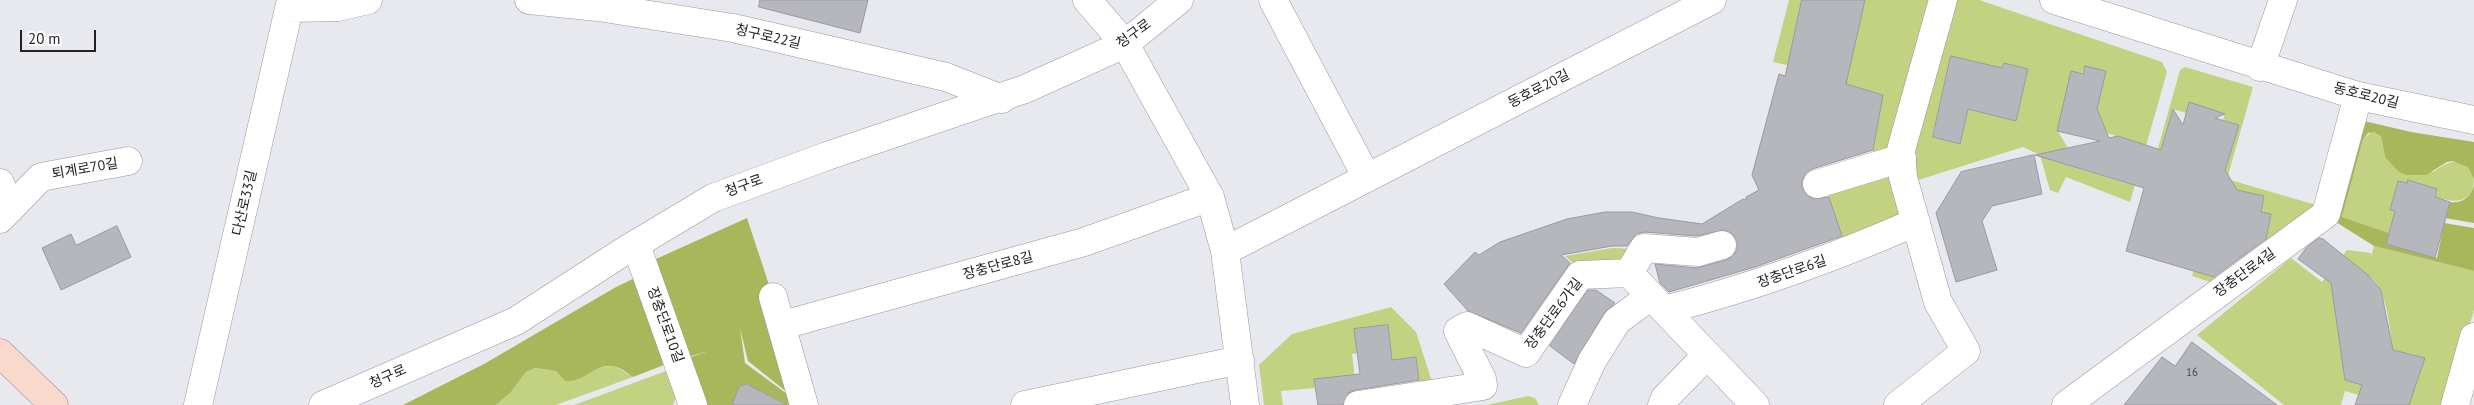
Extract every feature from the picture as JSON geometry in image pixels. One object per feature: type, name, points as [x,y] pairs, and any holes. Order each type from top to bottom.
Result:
[{"type":"main road","points":[[0,353],[54,405]]},
{"type":"main road","points":[[0,360],[30,405]]},
{"type":"street","points":[[290,4],[338,7],[368,0]]},
{"type":"street","name":"청구로22길","points":[[529,0],[620,5],[733,28],[946,77],[1002,99]]},
{"type":"street","points":[[1087,0],[1125,44],[1210,197],[1224,251],[1245,405]]},
{"type":"street","name":"청구로","points":[[323,405],[516,321],[713,198],[827,156],[1002,99],[1125,44],[1179,0]]},
{"type":"street","points":[[1272,0],[1367,178]]},
{"type":"street","points":[[1898,405],[1966,351],[1938,302],[1903,177],[1901,150],[1943,0]]},
{"type":"street","name":"동호로20길","points":[[2054,0],[2260,67],[2358,96],[2474,120]]},
{"type":"street","points":[[2260,67],[2283,0]]},
{"type":"street","name":"동호로20길","points":[[1224,251],[1709,1]]},
{"type":"street","name":"다산로33길","points":[[198,405],[290,4]]},
{"type":"street","name":"장충단로4길","points":[[2066,405],[2326,214],[2358,96]]},
{"type":"street","points":[[1817,184],[1902,158]]},
{"type":"street","name":"퇴계로70길","points":[[5,214],[41,177],[128,161]]},
{"type":"street","points":[[0,183],[5,214]]},
{"type":"street","name":"장충단로8길","points":[[783,325],[1084,242],[1210,197]]},
{"type":"street","name":"장충단로6길","points":[[1658,303],[1730,293],[1840,255],[1916,222]]},
{"type":"street","name":"장충단로10길","points":[[636,245],[693,405]]},
{"type":"street","points":[[1722,245],[1698,252],[1644,248],[1629,273],[1755,405]]},
{"type":"street","name":"장충단로6가길","points":[[1358,405],[1482,386],[1482,379],[1458,332],[1467,326],[1526,353],[1580,276],[1629,273]]},
{"type":"street","points":[[773,297],[783,325],[804,405]]},
{"type":"street","points":[[1572,405],[1592,361],[1617,321],[1658,303]]},
{"type":"street","points":[[2456,405],[2474,337]]},
{"type":"street","points":[[1662,405],[1665,398],[1708,355]]},
{"type":"street","points":[[1025,405],[1240,360]]},
{"type":"green space","points":[[1789,0],[1934,0],[1897,149],[1872,156],[1882,95],[1838,82],[1839,77],[1773,62]]},
{"type":"green space","points":[[1951,0],[1979,0],[2162,62],[2167,72],[2130,202],[2066,177],[2058,193],[2050,190],[2040,155],[2023,147],[1915,181],[1909,166]],"holes":[[[1951,56],[2002,68],[2004,63],[2028,69],[2016,121],[1968,109],[1960,144],[1933,137]],[[2085,66],[2097,109],[2107,133],[2138,143],[2125,183],[2067,165],[2071,153],[2057,130]]]},
{"type":"green space","points":[[2185,67],[2253,87],[2227,179],[2316,205],[2222,286],[2192,276],[2218,177],[2155,159],[2180,70]],"holes":[[[2189,103],[2225,114],[2223,120],[2239,125],[2225,169],[2161,150],[2173,109],[2186,113]],[[2223,187],[2264,196],[2261,212],[2271,215],[2263,250],[2224,279],[2203,274]]]},
{"type":"green space","points":[[2364,121],[2411,132],[2474,142],[2474,179],[2468,167],[2453,161],[2447,162],[2426,175],[2406,175],[2398,171],[2385,157],[2381,136],[2374,132],[2368,133],[2363,140],[2342,217],[2389,233],[2386,244],[2437,258],[2444,223],[2474,228],[2474,271],[2374,246],[2328,217]]},
{"type":"green space","points":[[2371,132],[2377,132],[2381,136],[2385,157],[2433,172],[2455,161],[2465,164],[2474,176],[2471,192],[2462,200],[2450,200],[2435,197],[2437,189],[2408,180],[2407,183],[2398,181],[2390,210],[2395,211],[2389,233],[2342,217],[2363,140]]},
{"type":"green space","points":[[1895,163],[1910,217],[1844,244],[1826,186]]},
{"type":"green space","points":[[2474,185],[2474,223],[2445,218],[2450,202],[2458,202],[2465,199],[2471,193]]},
{"type":"green space","points":[[747,218],[773,297],[803,405],[748,361],[740,328],[745,363],[802,405],[788,405],[747,384],[739,387],[732,405],[698,405],[682,360],[709,351],[681,359],[647,263]]},
{"type":"green space","points":[[2374,246],[2474,271],[2474,310],[2447,405],[2393,405],[2345,391],[2341,405],[2284,405],[2197,335],[2291,258],[2322,282],[2347,250],[2371,253],[2371,257]],"holes":[[[2363,273],[2378,286],[2386,306],[2393,350],[2425,358],[2415,388],[2391,393],[2345,380],[2344,362]]]},
{"type":"green space","points":[[1612,248],[1640,249],[1629,266],[1582,271],[1565,256]]},
{"type":"green space","points":[[639,276],[669,363],[633,377],[617,367],[606,366],[572,381],[565,381],[556,371],[535,368],[526,372],[511,392],[496,405],[403,405],[484,364],[616,287]]},
{"type":"green space","points":[[1391,307],[1416,332],[1433,385],[1420,388],[1416,358],[1392,360],[1388,325],[1354,329],[1358,353],[1352,354],[1358,405],[1350,405],[1348,386],[1314,379],[1315,388],[1281,391],[1283,405],[1264,405],[1259,365],[1292,334]]},
{"type":"green space","points":[[613,365],[633,377],[556,405],[496,405],[511,392],[526,372],[535,368],[556,371],[565,381],[598,368]]},
{"type":"green space","points":[[666,371],[676,397],[673,405],[574,405]]},
{"type":"green space","points":[[1528,396],[1535,398],[1539,405],[1487,405]]},
{"type":"building","points":[[760,0],[868,0],[860,33],[759,7]]},
{"type":"building","points":[[1802,0],[1865,0],[1846,84],[1883,95],[1873,150],[1812,169],[1806,173],[1802,180],[1802,188],[1807,196],[1814,199],[1829,197],[1842,236],[1755,267],[1669,292],[1660,283],[1655,264],[1697,268],[1726,260],[1733,256],[1737,249],[1737,241],[1733,234],[1725,230],[1696,236],[1645,232],[1636,234],[1627,246],[1612,246],[1561,255],[1570,263],[1521,333],[1468,311],[1444,284],[1475,252],[1479,255],[1500,242],[1567,219],[1605,212],[1632,212],[1702,224],[1743,199],[1746,200],[1746,197],[1759,190],[1752,175],[1779,74],[1785,76]]},
{"type":"building","points":[[1951,56],[2002,68],[2004,63],[2028,69],[2016,121],[1968,109],[1960,144],[1933,137]]},
{"type":"building","points":[[2085,66],[2106,71],[2097,109],[2109,138],[2118,136],[2161,150],[2173,109],[2183,125],[2189,102],[2225,114],[2215,118],[2239,125],[2225,170],[2237,190],[2264,196],[2261,212],[2271,214],[2266,239],[2214,277],[2126,251],[2144,188],[2035,155],[2100,141],[2057,131],[2071,71],[2083,74]]},
{"type":"building","points":[[2034,155],[2042,194],[1992,206],[1982,221],[1997,270],[1956,282],[1936,213],[1961,172]]},
{"type":"building","points":[[2408,180],[2437,189],[2435,197],[2450,202],[2435,258],[2386,244],[2395,211],[2390,210],[2398,181],[2407,183]]},
{"type":"building","points":[[117,226],[131,257],[61,290],[42,248],[71,234],[76,245]]},
{"type":"building","points":[[2319,238],[2323,239],[2368,275],[2381,290],[2393,350],[2425,358],[2409,405],[2355,405],[2362,385],[2345,380],[2331,283],[2298,259],[2306,248]]},
{"type":"building","points":[[1588,290],[1596,290],[1615,303],[1604,313],[1574,364],[1550,346]]},
{"type":"building","points":[[1388,325],[1392,360],[1416,357],[1419,380],[1356,390],[1348,393],[1343,405],[1318,405],[1314,379],[1360,374],[1354,329]]},
{"type":"building","points":[[2192,342],[2277,405],[2124,405],[2162,357],[2175,366]]},
{"type":"building","points":[[747,384],[787,405],[732,405],[739,387]]}]
